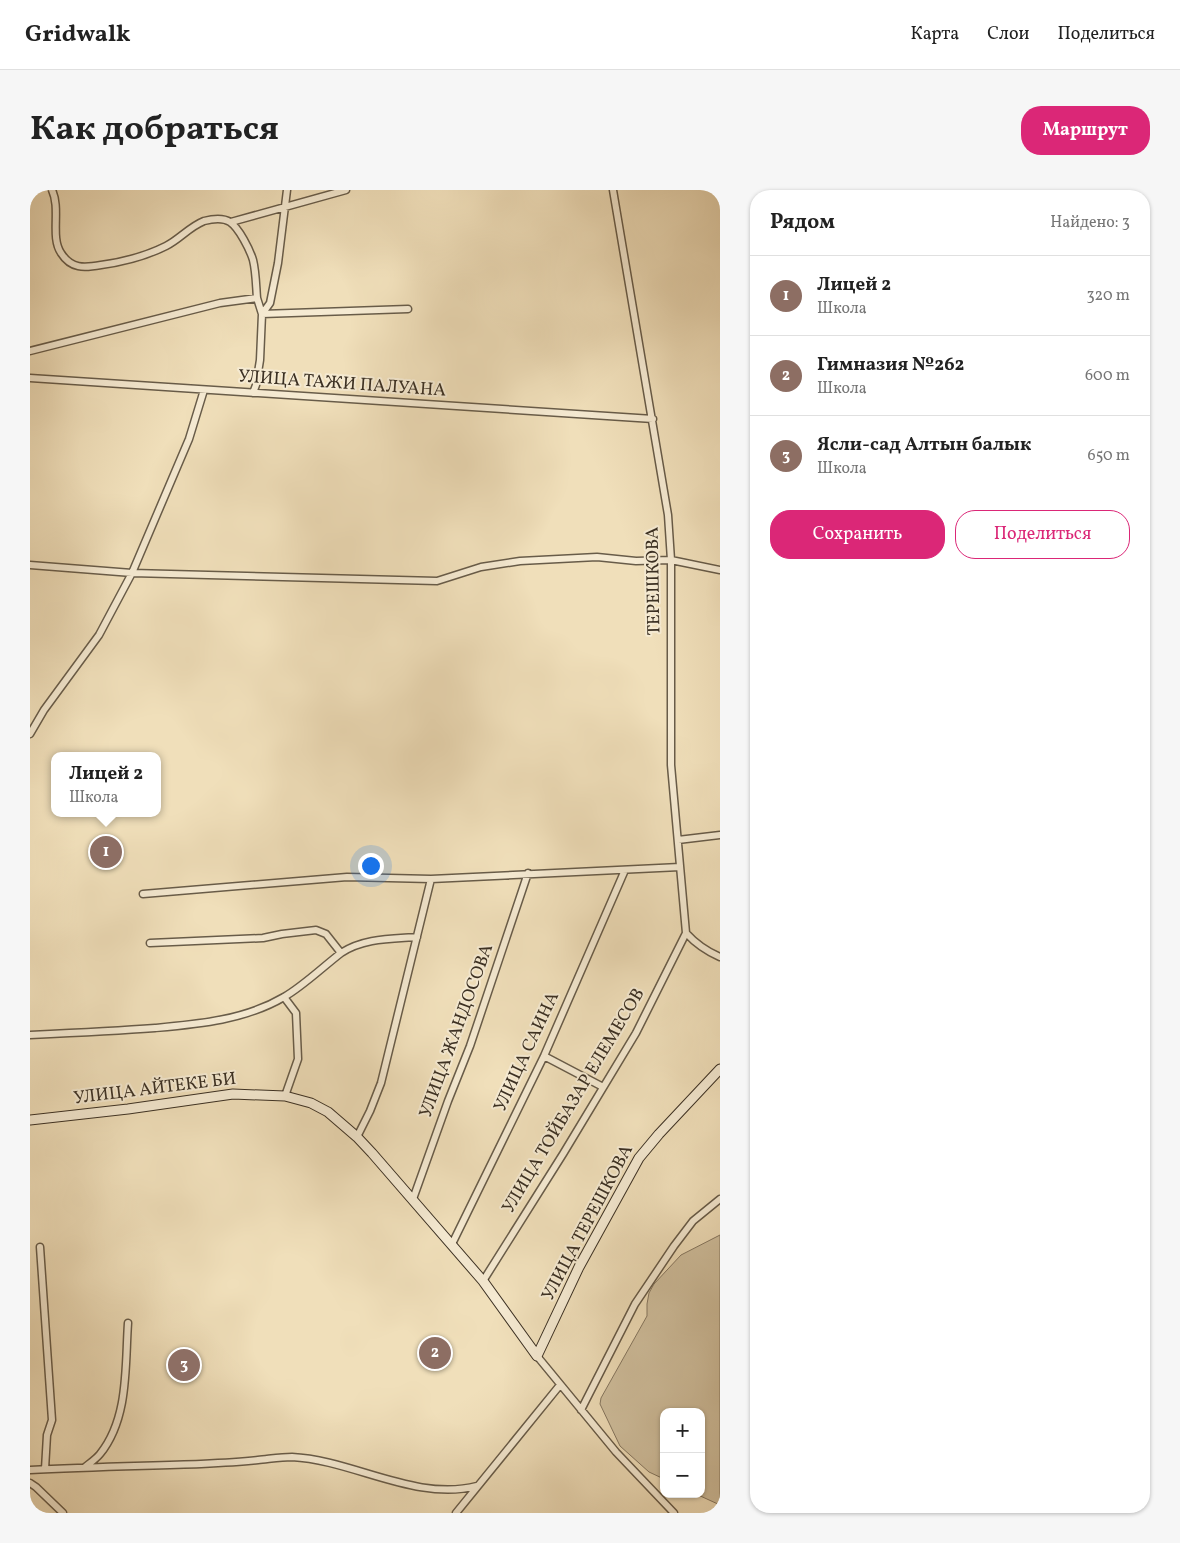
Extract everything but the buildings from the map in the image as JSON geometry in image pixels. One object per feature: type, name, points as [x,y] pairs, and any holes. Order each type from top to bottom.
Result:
[{"type":"street","points":[[52,190],[56,204],[56,236],[60,252],[70,264],[83,268],[112,264],[142,256],[167,246],[191,228],[205,221],[221,218],[231,222],[245,241],[253,261],[257,298],[262,314],[260,360],[253,392]]},
{"type":"street","points":[[262,314],[270,303],[278,263],[288,190]]},
{"type":"street","points":[[231,222],[346,190]]},
{"type":"street","name":"ТЕРЕШКОВА","points":[[614,190],[668,515],[671,765],[686,933]]},
{"type":"street","points":[[30,351],[220,303],[257,298]]},
{"type":"street","points":[[262,314],[408,309]]},
{"type":"street","name":"УЛИЦА ТАЖИ ПАЛУАНА","points":[[30,378],[653,419]]},
{"type":"street","points":[[30,734],[44,710],[99,635],[132,573],[190,439],[204,390]]},
{"type":"street","points":[[30,565],[132,573],[437,581],[481,567],[520,561],[597,557],[636,561],[670,560],[720,570]]},
{"type":"street","points":[[678,840],[720,835]]},
{"type":"street","points":[[144,894],[347,877],[432,879],[680,867]]},
{"type":"street","name":"УЛИЦА САИНА","points":[[452,1244],[544,1056],[625,870]]},
{"type":"street","name":"УЛИЦА ЖАНДОСОВА","points":[[413,1200],[448,1101],[470,1046],[528,873]]},
{"type":"street","points":[[357,1137],[381,1083],[432,879]]},
{"type":"street","points":[[150,944],[263,938],[316,930],[326,934],[341,953]]},
{"type":"street","points":[[686,933],[698,945],[720,957]]},
{"type":"street","name":"УЛИЦА ТОЙБАЗАР ЕЛЕМЕСОВ","points":[[483,1281],[636,1033],[686,933]]},
{"type":"street","points":[[30,1034],[132,1030],[222,1020],[251,1013],[284,997],[341,953],[360,943],[417,937]]},
{"type":"street","points":[[284,997],[296,1013],[298,1059],[285,1096]]},
{"type":"street","points":[[544,1056],[603,1087]]},
{"type":"street","name":"УЛИЦА ТЕРЕШКОВА","points":[[537,1356],[579,1267],[639,1158],[720,1069]]},
{"type":"street","name":"УЛИЦА АЙТЕКЕ БИ","points":[[30,1120],[128,1109],[233,1094],[285,1096],[311,1103],[328,1112],[357,1137],[483,1281],[537,1356]]},
{"type":"street","points":[[581,1410],[640,1295],[693,1222],[720,1199]]},
{"type":"street","points":[[40,1247],[52,1420],[47,1435],[45,1469]]},
{"type":"street","points":[[85,1467],[99,1455],[110,1439],[118,1421],[122,1402],[128,1323]]},
{"type":"street","points":[[537,1356],[616,1452],[674,1513]]},
{"type":"street","points":[[456,1513],[560,1385]]},
{"type":"street","points":[[30,1470],[201,1464],[290,1457],[317,1460],[436,1490],[478,1486]]},
{"type":"street","points":[[30,1483],[64,1513]]},
{"type":"shaded area","points":[[720,1235],[720,1505],[705,1498],[705,1408],[660,1408],[660,1477],[649,1472],[620,1446],[600,1404],[601,1398],[647,1316],[649,1293],[654,1284],[681,1255]]},
{"type":"place","name":"Лицей 2","points":[[106,852]]},
{"type":"place","name":"Гимназия №262","points":[[435,1353]]},
{"type":"place","name":"Ясли-сад Алтын балык","points":[[184,1365]]}]
